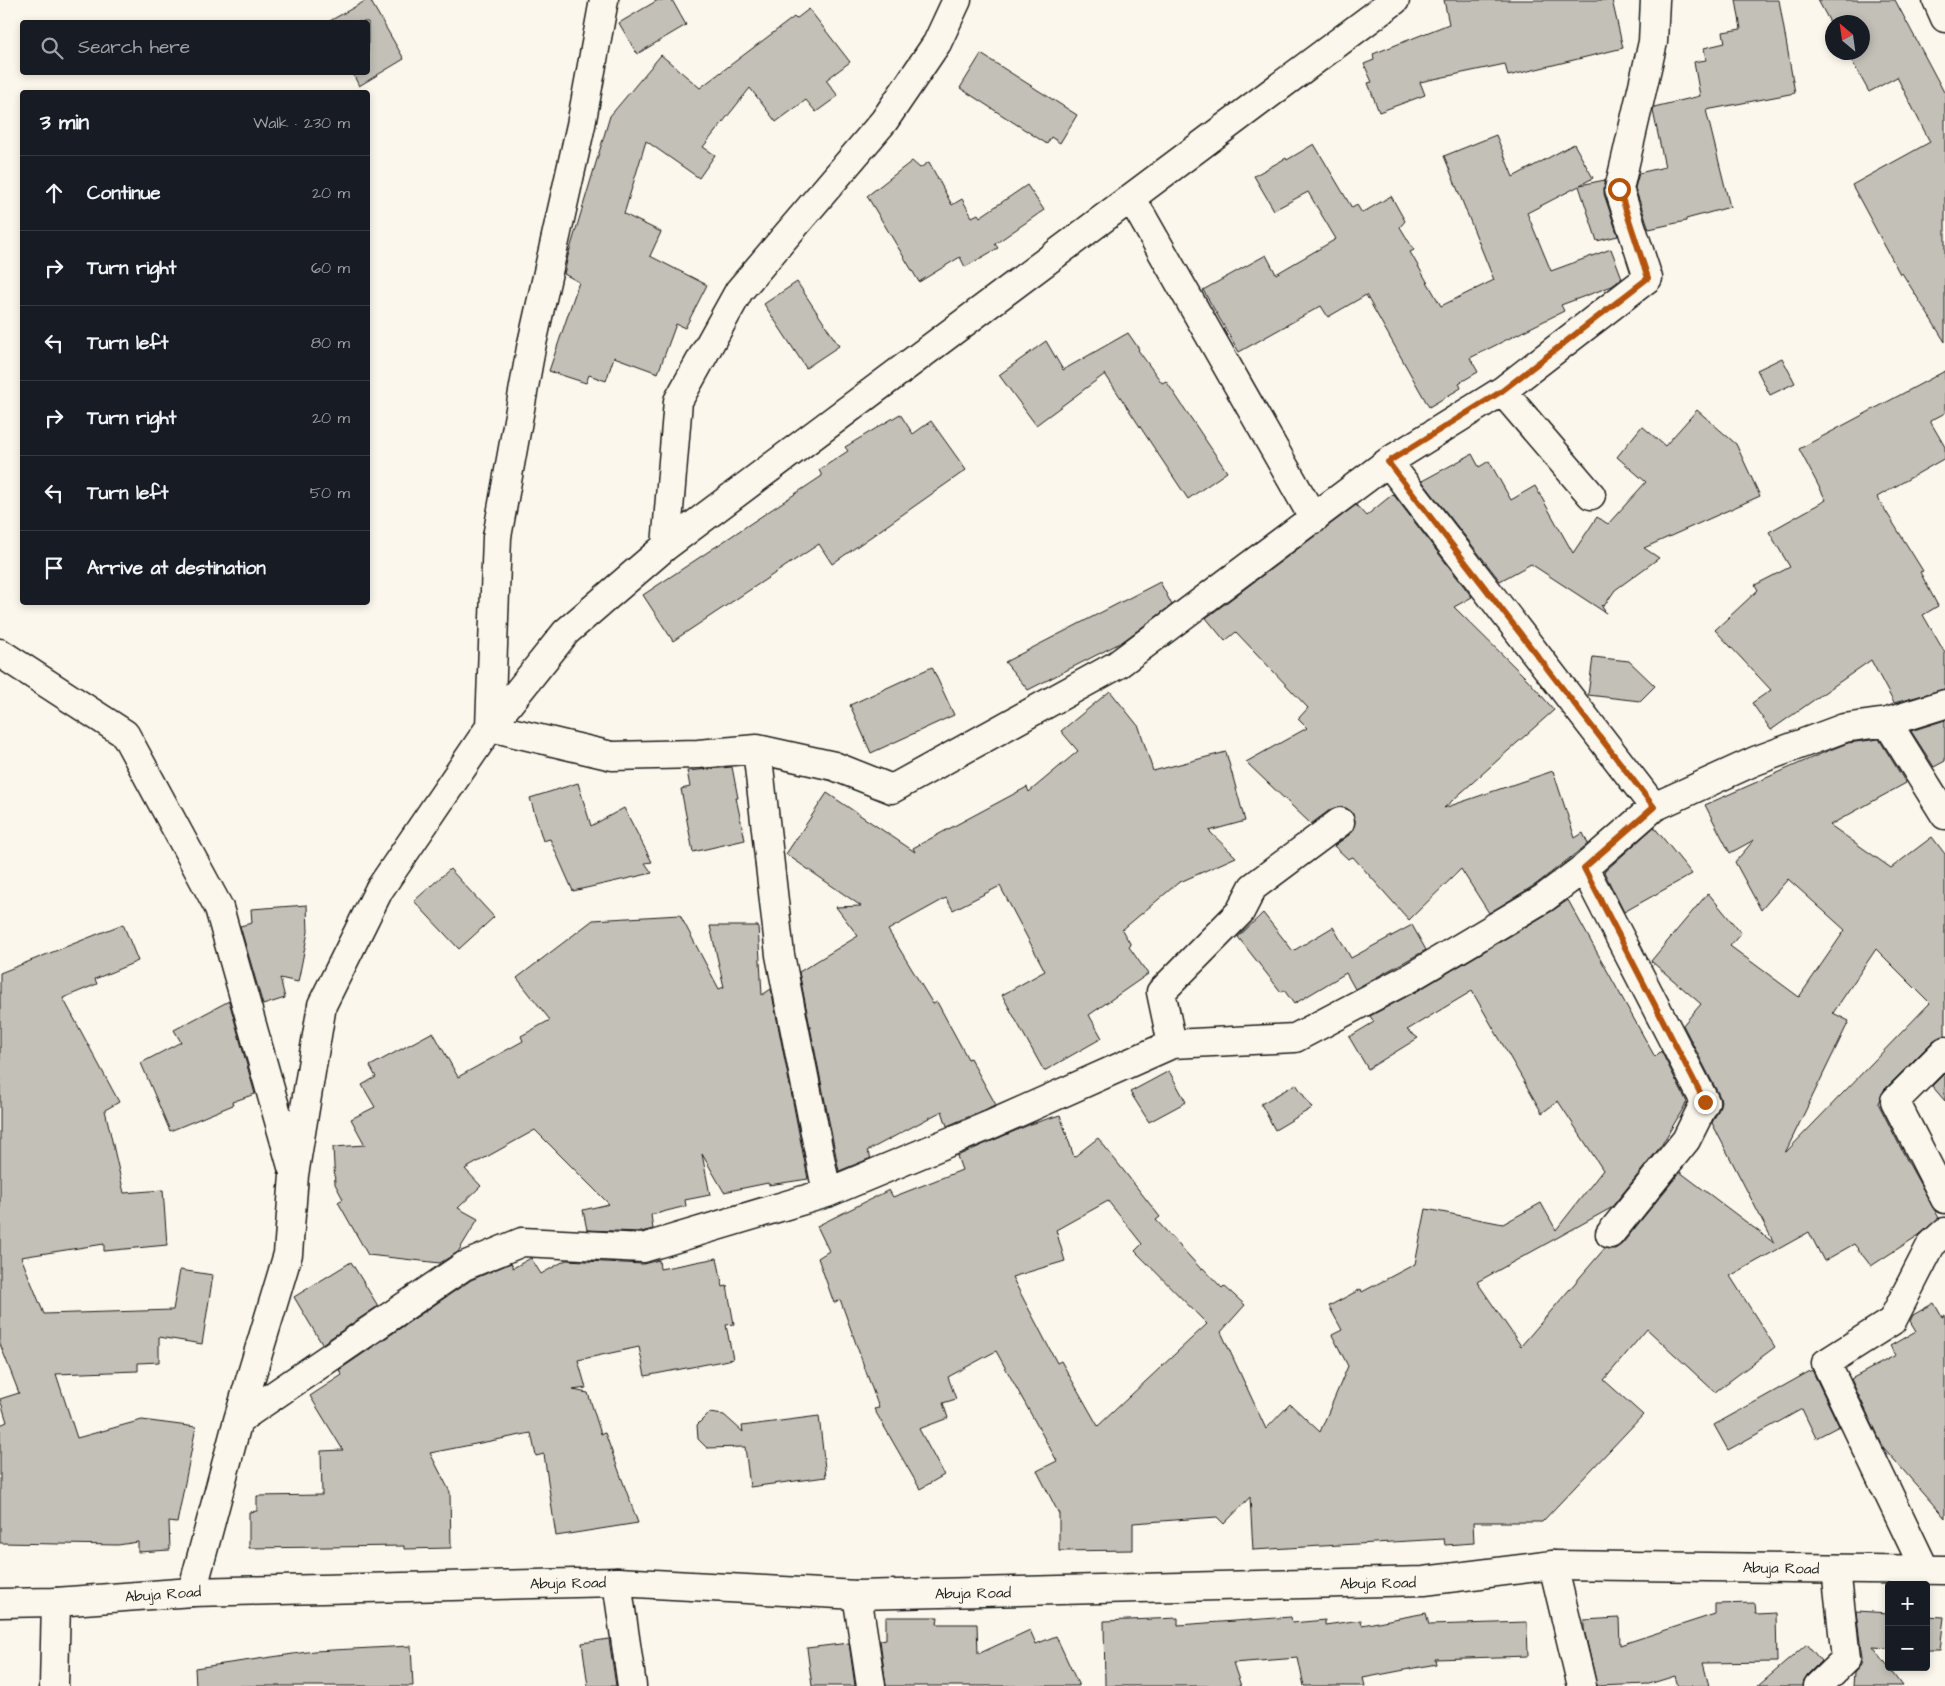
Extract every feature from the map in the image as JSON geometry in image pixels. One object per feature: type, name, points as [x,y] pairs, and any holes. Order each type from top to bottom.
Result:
[{"type":"street","points":[[490,727],[497,537],[531,348],[581,125],[604,0]]},
{"type":"street","points":[[666,546],[678,401],[739,291],[884,121],[937,43],[957,0]]},
{"type":"street","points":[[192,1592],[238,1420],[288,1254],[294,1175],[322,1005],[380,890],[490,727],[566,632],[666,546],[1132,199],[1355,28],[1395,0]]},
{"type":"street","points":[[490,727],[612,756],[698,754],[758,749],[834,766],[892,789],[1117,665],[1388,462],[1502,391],[1648,278],[1619,189],[1653,42],[1655,0]]},
{"type":"street","points":[[1937,0],[1945,18]]},
{"type":"street","points":[[1132,199],[1314,519]]},
{"type":"street","points":[[1502,391],[1591,495]]},
{"type":"street","points":[[1388,462],[1654,807]]},
{"type":"street","points":[[0,654],[125,734],[219,908],[294,1175]]},
{"type":"street","points":[[238,1420],[464,1266],[522,1242],[643,1248],[827,1193],[990,1125],[1172,1044],[1294,1038],[1411,977],[1544,898],[1584,868],[1654,807],[1755,761],[1844,728],[1887,722],[1945,704]]},
{"type":"street","points":[[1887,722],[1945,815]]},
{"type":"street","points":[[758,749],[780,955],[827,1193]]},
{"type":"street","points":[[1172,1044],[1162,992],[1240,912],[1253,887],[1340,822]]},
{"type":"street","points":[[1584,868],[1705,1102],[1686,1140],[1610,1234]]},
{"type":"street","points":[[1945,1051],[1895,1101],[1945,1199]]},
{"type":"street","points":[[1935,1570],[1826,1363],[1892,1321],[1931,1245],[1945,1232]]},
{"type":"street","points":[[1554,1565],[1582,1686]]},
{"type":"street","name":"Abuja Road","points":[[0,1603],[56,1602],[192,1592],[617,1582],[857,1595],[1424,1581],[1554,1565],[1935,1570]]},
{"type":"street","points":[[1818,1686],[1846,1659],[1836,1568]]},
{"type":"street","points":[[617,1582],[632,1686]]},
{"type":"street","points":[[857,1595],[871,1686]]},
{"type":"street","points":[[54,1686],[56,1602]]},
{"type":"building","points":[[370,0],[404,59],[359,86],[354,75],[370,75],[370,20],[332,20]]},
{"type":"building","points":[[658,0],[672,0],[686,25],[637,54],[619,23]]},
{"type":"building","points":[[1444,0],[1612,0],[1623,48],[1508,76],[1505,64],[1420,82],[1425,95],[1379,112],[1368,83],[1372,82],[1364,64],[1374,60],[1373,54],[1449,24]]},
{"type":"building","points":[[1736,0],[1779,0],[1795,93],[1706,110],[1730,207],[1686,219],[1686,221],[1649,229],[1635,188],[1639,173],[1665,167],[1653,111],[1654,107],[1700,96],[1694,62],[1706,60],[1704,48],[1725,43],[1723,32],[1741,29]]},
{"type":"building","points":[[1818,0],[1895,0],[1945,94],[1945,342],[1902,273],[1900,274],[1852,185],[1930,142],[1897,77],[1869,92],[1851,60],[1870,60],[1870,15],[1826,15]]},
{"type":"building","points":[[809,9],[850,62],[826,80],[838,96],[816,112],[806,100],[776,122],[750,88],[703,147],[715,155],[699,178],[646,141],[624,214],[661,232],[650,256],[707,285],[685,328],[676,324],[658,373],[614,357],[606,381],[589,375],[586,383],[549,371],[579,282],[564,274],[610,116],[661,55],[700,88],[794,17],[796,19]]},
{"type":"building","points":[[981,54],[1077,115],[1060,143],[1051,137],[1047,144],[960,88]]},
{"type":"building","points":[[1496,135],[1513,177],[1574,144],[1593,178],[1580,185],[1605,180],[1604,194],[1618,236],[1597,241],[1579,186],[1527,213],[1551,271],[1611,249],[1622,278],[1612,286],[1561,305],[1564,311],[1470,358],[1478,372],[1459,383],[1461,388],[1429,407],[1366,295],[1328,317],[1321,306],[1239,352],[1203,290],[1266,255],[1276,274],[1336,239],[1308,192],[1274,210],[1254,176],[1314,144],[1352,208],[1357,205],[1362,213],[1391,196],[1405,221],[1400,227],[1414,250],[1410,252],[1441,306],[1494,280],[1444,156]]},
{"type":"building","points":[[912,161],[920,168],[929,162],[952,205],[962,199],[972,217],[978,214],[980,217],[1027,185],[1044,210],[995,244],[998,248],[965,267],[960,257],[919,282],[867,196]]},
{"type":"building","points":[[797,282],[839,346],[806,368],[764,304]]},
{"type":"building","points":[[1128,333],[1162,383],[1166,381],[1227,472],[1188,499],[1105,374],[1036,425],[999,375],[1046,341],[1063,370]]},
{"type":"building","points":[[1782,358],[1795,383],[1770,395],[1757,370]]},
{"type":"building","points":[[1945,371],[1945,413],[1930,421],[1945,447],[1945,458],[1877,497],[1923,571],[1920,572],[1938,606],[1923,615],[1945,653],[1945,689],[1894,703],[1871,660],[1771,730],[1752,703],[1771,690],[1715,630],[1758,590],[1755,585],[1790,567],[1769,532],[1826,500],[1799,449]]},
{"type":"building","points":[[1697,410],[1736,444],[1760,496],[1644,548],[1659,558],[1615,590],[1604,606],[1601,605],[1606,613],[1531,564],[1500,581],[1422,481],[1472,454],[1479,467],[1489,461],[1511,500],[1535,486],[1573,553],[1597,517],[1608,524],[1646,482],[1617,457],[1642,426],[1665,446]]},
{"type":"building","points":[[900,414],[913,434],[931,421],[966,470],[832,564],[819,544],[673,641],[643,595],[822,476],[819,470],[848,451],[845,447]]},
{"type":"building","points":[[1393,494],[1472,597],[1454,607],[1528,680],[1554,710],[1444,808],[1553,771],[1575,838],[1583,833],[1588,844],[1535,885],[1489,913],[1461,869],[1409,920],[1353,857],[1348,859],[1334,846],[1354,829],[1355,820],[1352,812],[1346,808],[1338,807],[1331,809],[1311,824],[1246,762],[1307,728],[1298,719],[1308,708],[1236,632],[1225,641],[1206,618],[1356,505],[1366,516]]},
{"type":"building","points":[[1160,582],[1172,605],[1122,642],[1028,690],[1005,662]]},
{"type":"building","points":[[1593,657],[1629,661],[1655,686],[1640,701],[1588,695]]},
{"type":"building","points":[[932,667],[954,715],[871,753],[850,705]]},
{"type":"building","points":[[1110,691],[1139,727],[1153,771],[1226,752],[1245,821],[1209,831],[1236,857],[1178,883],[1122,930],[1131,945],[1129,947],[1148,974],[1089,1015],[1102,1038],[1044,1071],[1002,995],[1045,971],[1000,886],[953,910],[946,898],[888,930],[933,1004],[937,1002],[996,1105],[947,1126],[942,1111],[867,1151],[871,1158],[839,1171],[799,972],[858,936],[836,907],[861,906],[786,854],[827,793],[915,852],[913,848],[1027,787],[1029,792],[1078,751],[1061,731]]},
{"type":"building","points":[[1945,720],[1945,761],[1934,767],[1911,731]]},
{"type":"building","points":[[1879,739],[1906,783],[1830,825],[1891,868],[1932,837],[1945,854],[1945,1036],[1934,1040],[1884,1090],[1878,1103],[1939,1218],[1919,1235],[1871,1266],[1854,1244],[1824,1261],[1809,1232],[1730,1276],[1775,1347],[1715,1392],[1647,1329],[1604,1380],[1643,1415],[1542,1522],[1473,1522],[1474,1543],[1445,1545],[1444,1539],[1253,1550],[1250,1497],[1224,1524],[1217,1517],[1133,1523],[1133,1550],[1059,1551],[1059,1514],[1037,1471],[1057,1461],[996,1351],[948,1377],[956,1399],[943,1403],[948,1418],[919,1429],[944,1475],[920,1489],[874,1409],[879,1408],[840,1299],[834,1303],[818,1258],[829,1251],[817,1226],[889,1190],[893,1197],[962,1170],[957,1156],[1031,1124],[1060,1115],[1074,1157],[1098,1138],[1160,1217],[1156,1220],[1201,1269],[1203,1268],[1222,1288],[1224,1286],[1245,1305],[1221,1332],[1266,1429],[1290,1404],[1320,1432],[1348,1366],[1332,1335],[1342,1330],[1329,1306],[1361,1289],[1362,1292],[1415,1264],[1426,1209],[1503,1224],[1541,1203],[1556,1230],[1603,1170],[1558,1101],[1542,1113],[1472,991],[1407,1030],[1418,1038],[1368,1069],[1349,1037],[1374,1022],[1370,1016],[1419,990],[1568,900],[1655,1057],[1661,1051],[1687,1102],[1661,1146],[1611,1208],[1477,1282],[1521,1346],[1605,1248],[1615,1249],[1622,1244],[1680,1172],[1774,1243],[1712,1123],[1721,1101],[1683,1025],[1701,1004],[1651,961],[1708,893],[1741,933],[1730,946],[1799,997],[1845,930],[1788,879],[1761,910],[1735,862],[1754,840],[1730,853],[1705,805],[1848,743]],"holes":[[[1876,949],[1930,1003],[1785,1153],[1849,1021],[1833,1013]],[[1108,1201],[1142,1244],[1135,1251],[1207,1324],[1098,1426],[1061,1361],[1057,1363],[1012,1277],[1065,1261],[1056,1230]]]},
{"type":"building","points":[[732,767],[745,840],[693,852],[681,789],[690,787],[687,771]]},
{"type":"building","points":[[578,783],[591,826],[624,808],[652,862],[645,863],[652,873],[573,891],[550,839],[543,841],[530,798]]},
{"type":"building","points":[[1654,827],[1692,874],[1624,912],[1604,872]]},
{"type":"building","points":[[450,869],[494,917],[459,949],[414,901]]},
{"type":"building","points":[[307,905],[308,932],[298,982],[280,978],[285,998],[263,1005],[240,926],[252,923],[251,909]]},
{"type":"building","points":[[1263,913],[1293,951],[1333,927],[1351,958],[1412,925],[1426,950],[1355,989],[1346,973],[1294,1004],[1284,990],[1281,992],[1238,937]]},
{"type":"building","points":[[680,915],[719,989],[724,987],[710,926],[758,926],[762,995],[771,989],[808,1179],[769,1185],[768,1183],[724,1192],[702,1154],[710,1195],[685,1200],[686,1206],[651,1215],[653,1229],[641,1232],[587,1230],[583,1210],[609,1204],[535,1130],[465,1169],[481,1186],[458,1208],[478,1219],[458,1252],[440,1263],[368,1255],[338,1202],[343,1199],[335,1184],[333,1147],[365,1145],[351,1119],[375,1107],[362,1085],[376,1077],[370,1066],[433,1032],[458,1077],[523,1041],[521,1036],[550,1020],[517,978],[593,920]]},
{"type":"building","points":[[123,924],[138,961],[95,979],[97,984],[63,998],[119,1102],[105,1110],[124,1193],[163,1190],[167,1245],[104,1251],[104,1244],[21,1257],[44,1314],[173,1310],[180,1270],[213,1275],[202,1344],[159,1337],[159,1362],[138,1363],[138,1371],[56,1374],[77,1438],[142,1420],[196,1427],[177,1523],[169,1522],[170,1550],[138,1552],[138,1542],[118,1545],[0,1543],[0,1425],[7,1422],[0,1399],[19,1393],[0,1344],[0,973]]},
{"type":"building","points":[[229,1001],[255,1094],[232,1102],[233,1105],[170,1131],[141,1063],[181,1042],[174,1030]]},
{"type":"building","points":[[1169,1071],[1186,1102],[1149,1122],[1130,1092]]},
{"type":"building","points":[[1945,1073],[1945,1101],[1932,1086]]},
{"type":"building","points":[[1296,1084],[1312,1108],[1275,1130],[1261,1104]]},
{"type":"building","points":[[531,1258],[541,1274],[566,1260],[643,1264],[659,1260],[660,1269],[717,1258],[723,1287],[727,1286],[734,1324],[726,1325],[733,1359],[645,1376],[639,1347],[578,1360],[586,1388],[573,1390],[588,1393],[601,1434],[605,1433],[638,1523],[556,1536],[544,1454],[536,1456],[531,1433],[430,1453],[450,1492],[451,1548],[404,1549],[404,1546],[249,1548],[249,1512],[257,1511],[257,1496],[322,1495],[321,1451],[343,1450],[310,1396],[342,1375],[339,1370],[471,1280],[511,1263],[513,1268]]},
{"type":"building","points":[[351,1262],[378,1306],[322,1344],[294,1297]]},
{"type":"building","points":[[1934,1303],[1942,1317],[1945,1315],[1945,1518],[1883,1447],[1851,1379],[1896,1355],[1890,1346],[1916,1331],[1910,1321],[1913,1315]]},
{"type":"building","points":[[1812,1370],[1839,1426],[1816,1438],[1802,1409],[1728,1450],[1714,1425]]},
{"type":"building","points":[[709,1413],[724,1415],[743,1432],[742,1426],[819,1416],[826,1477],[750,1487],[745,1447],[707,1448],[698,1439],[697,1425]]},
{"type":"building","points":[[1755,1603],[1756,1614],[1776,1613],[1777,1662],[1703,1663],[1709,1686],[1678,1686],[1675,1676],[1649,1684],[1597,1686],[1584,1629],[1584,1620],[1619,1618],[1620,1645],[1715,1614],[1715,1604]]},
{"type":"building","points":[[1856,1611],[1885,1613],[1885,1648],[1873,1647],[1885,1663],[1885,1671],[1891,1671],[1902,1686],[1853,1686],[1854,1673],[1861,1665],[1862,1658]]},
{"type":"building","points":[[1426,1613],[1429,1625],[1527,1622],[1528,1656],[1435,1659],[1436,1664],[1363,1678],[1365,1686],[1304,1686],[1298,1658],[1233,1663],[1241,1686],[1105,1686],[1104,1621],[1178,1618],[1178,1625],[1291,1617],[1292,1623],[1325,1620],[1325,1625],[1361,1620],[1362,1625]]},
{"type":"building","points":[[1930,1616],[1944,1617],[1940,1650],[1930,1650]]},
{"type":"building","points":[[886,1617],[938,1617],[937,1624],[977,1624],[978,1654],[1030,1630],[1036,1644],[1056,1636],[1079,1686],[886,1686],[880,1640],[886,1639]]},
{"type":"building","points":[[609,1639],[616,1686],[588,1686],[582,1643]]},
{"type":"building","points":[[849,1643],[855,1686],[812,1686],[807,1648]]},
{"type":"building","points":[[1807,1644],[1821,1661],[1807,1675],[1803,1686],[1758,1686]]},
{"type":"building","points":[[411,1646],[413,1686],[196,1686],[195,1668],[314,1651]]},
{"type":"route","points":[[1619,189],[1648,278],[1502,391],[1388,462],[1654,807],[1584,868],[1705,1102]]}]
